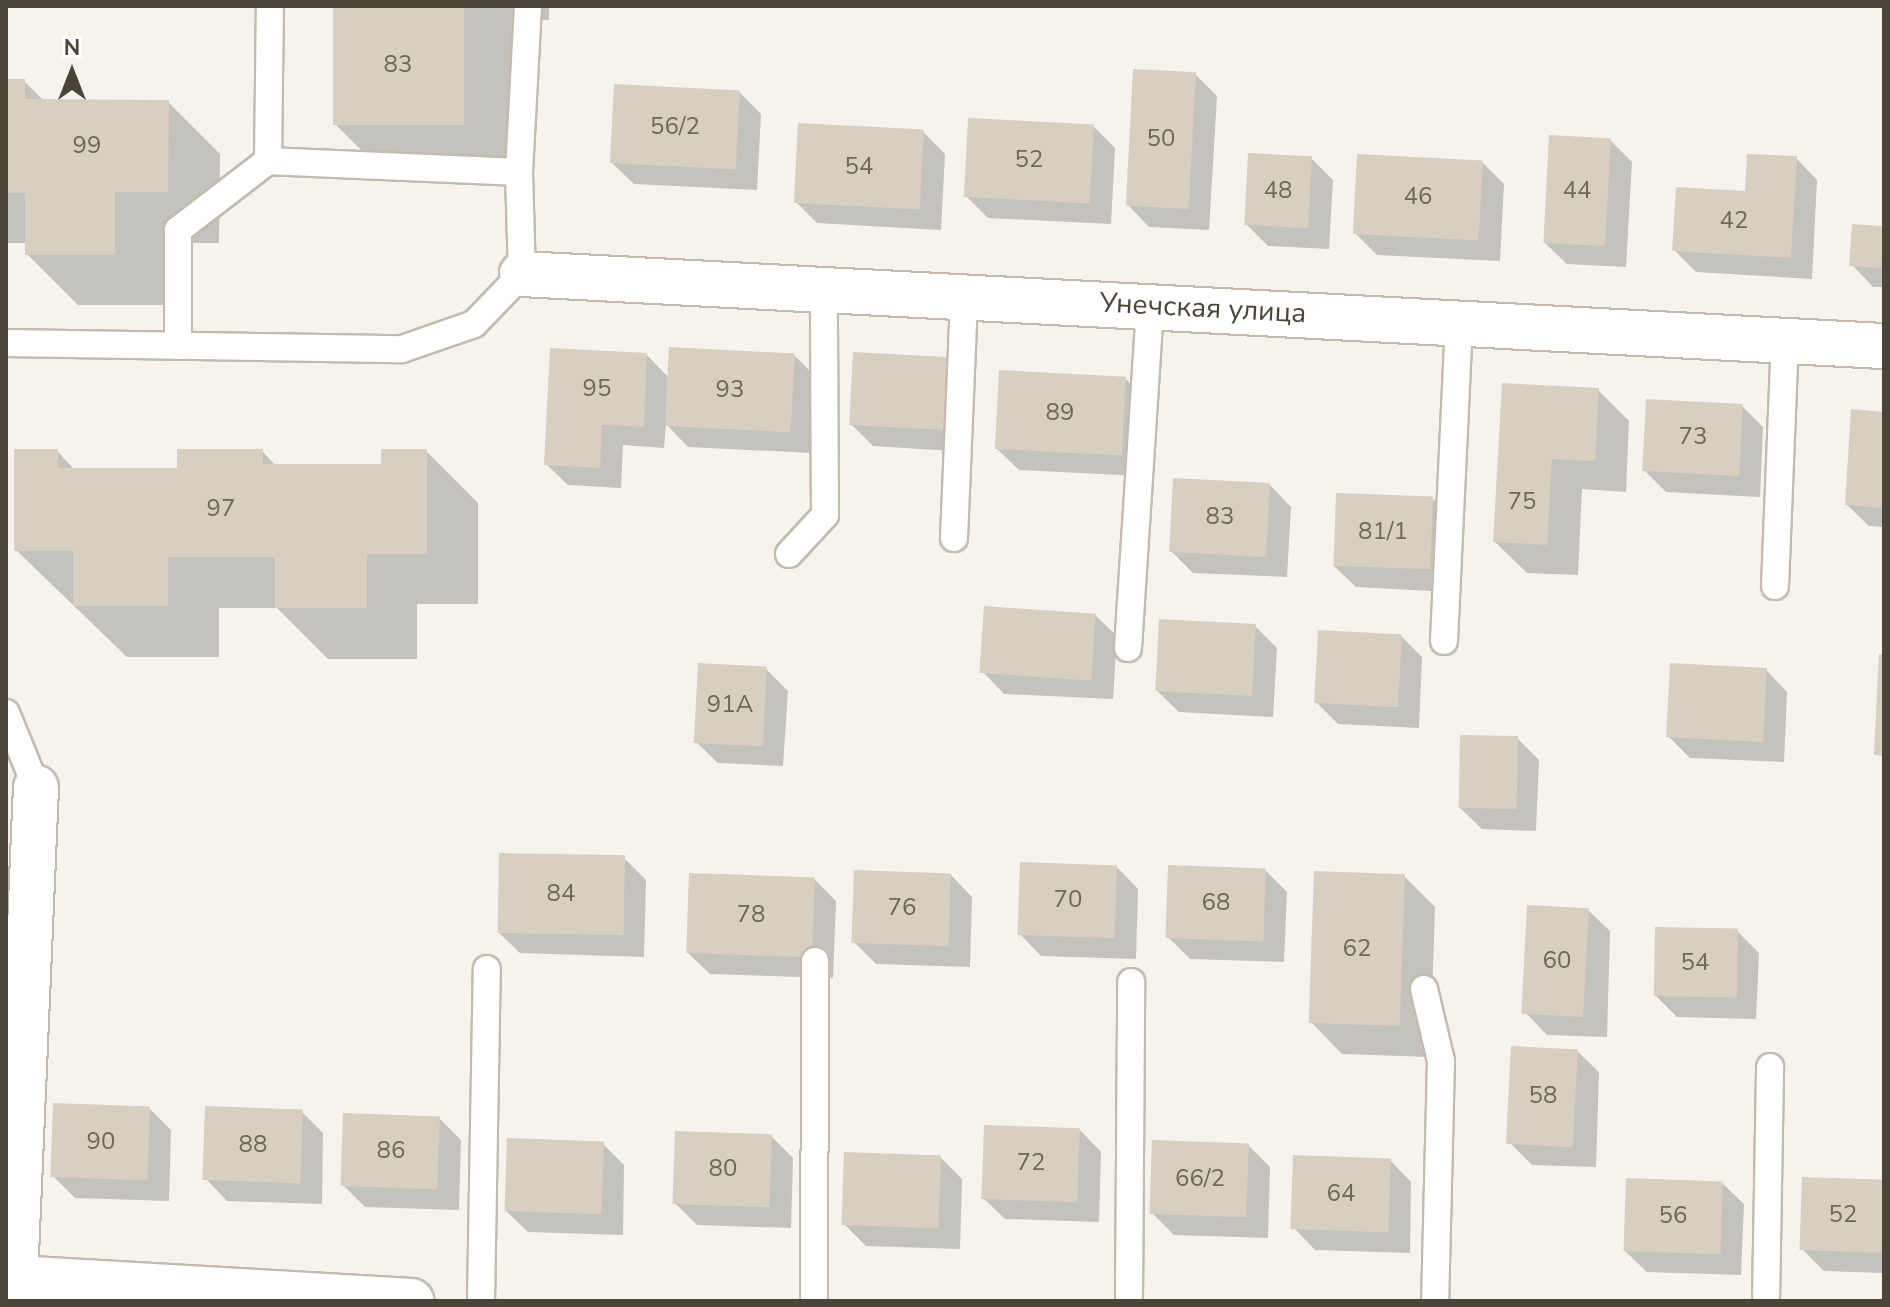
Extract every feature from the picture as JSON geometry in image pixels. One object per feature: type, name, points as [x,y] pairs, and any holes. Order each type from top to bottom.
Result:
[{"type":"street","name":"Унечская улица","points":[[522,274],[824,292],[1459,320],[1884,346]]},
{"type":"street","points":[[36,787],[14,1289],[411,1301]]},
{"type":"lane","points":[[268,161],[270,6]]},
{"type":"lane","points":[[6,343],[402,349],[474,324],[522,274],[519,172],[528,6]]},
{"type":"lane","points":[[178,346],[178,230],[268,161],[519,172]]},
{"type":"lane","points":[[789,554],[825,515],[824,292]]},
{"type":"lane","points":[[954,538],[964,296]]},
{"type":"lane","points":[[1128,648],[1150,305]]},
{"type":"lane","points":[[1444,641],[1459,320]]},
{"type":"lane","points":[[1775,586],[1785,341]]},
{"type":"lane","points":[[6,713],[36,787]]},
{"type":"lane","points":[[814,1301],[815,961]]},
{"type":"lane","points":[[481,1301],[487,969]]},
{"type":"lane","points":[[1129,1301],[1131,982]]},
{"type":"lane","points":[[1424,989],[1441,1061],[1435,1301]]},
{"type":"lane","points":[[1766,1301],[1770,1067]]},
{"type":"building","points":[[333,6],[464,6],[464,125],[333,125]]},
{"type":"building","points":[[1133,69],[1196,72],[1189,209],[1126,206]]},
{"type":"building","points":[[6,79],[25,79],[25,99],[169,100],[168,192],[115,192],[115,255],[25,255],[25,193],[6,193]]},
{"type":"building","points":[[614,84],[740,91],[736,169],[610,163]]},
{"type":"building","points":[[968,118],[1094,125],[1090,203],[964,197]]},
{"type":"building","points":[[798,123],[924,130],[920,209],[794,203]]},
{"type":"building","points":[[1549,135],[1611,138],[1605,246],[1543,243]]},
{"type":"building","points":[[1248,153],[1312,156],[1308,228],[1244,225]]},
{"type":"building","points":[[1357,154],[1483,161],[1479,240],[1353,234]]},
{"type":"building","points":[[1747,154],[1797,156],[1791,258],[1672,251],[1676,187],[1745,191]]},
{"type":"building","points":[[1852,224],[1884,226],[1881,268],[1849,266]]},
{"type":"building","points":[[669,347],[795,354],[791,432],[665,426]]},
{"type":"building","points":[[550,348],[647,353],[644,427],[602,425],[600,468],[544,465]]},
{"type":"building","points":[[853,352],[951,357],[947,430],[849,425]]},
{"type":"building","points":[[999,370],[1126,377],[1122,456],[995,449]]},
{"type":"building","points":[[1502,383],[1599,388],[1595,461],[1552,459],[1547,545],[1493,542]]},
{"type":"building","points":[[1646,399],[1743,404],[1739,476],[1642,471]]},
{"type":"building","points":[[1851,409],[1884,412],[1884,508],[1845,505]]},
{"type":"building","points":[[14,449],[58,449],[58,468],[177,468],[177,449],[263,449],[263,464],[381,464],[381,449],[427,449],[427,554],[367,554],[367,608],[275,608],[275,557],[168,557],[168,606],[73,606],[73,551],[14,551]]},
{"type":"building","points":[[1173,478],[1270,483],[1266,557],[1169,552]]},
{"type":"building","points":[[1336,493],[1433,496],[1430,569],[1333,566]]},
{"type":"building","points":[[984,606],[1096,614],[1091,681],[979,673]]},
{"type":"building","points":[[1159,619],[1256,624],[1252,696],[1155,691]]},
{"type":"building","points":[[1318,630],[1402,634],[1398,707],[1314,703]]},
{"type":"building","points":[[1879,654],[1884,655],[1884,756],[1874,755]]},
{"type":"building","points":[[698,663],[767,667],[763,747],[694,743]]},
{"type":"building","points":[[1670,663],[1767,668],[1763,742],[1666,737]]},
{"type":"building","points":[[1460,735],[1518,736],[1517,809],[1459,808]]},
{"type":"building","points":[[499,853],[625,855],[624,935],[498,933]]},
{"type":"building","points":[[1020,862],[1117,865],[1114,938],[1017,935]]},
{"type":"building","points":[[1168,865],[1266,868],[1263,941],[1165,938]]},
{"type":"building","points":[[854,870],[951,873],[948,946],[851,943]]},
{"type":"building","points":[[1314,871],[1405,874],[1400,1026],[1309,1023]]},
{"type":"building","points":[[689,873],[815,877],[812,957],[686,953]]},
{"type":"building","points":[[1527,905],[1589,908],[1583,1017],[1521,1014]]},
{"type":"building","points":[[1655,927],[1738,928],[1737,997],[1654,996]]},
{"type":"building","points":[[1511,1046],[1578,1050],[1573,1147],[1506,1144]]},
{"type":"building","points":[[53,1103],[150,1106],[147,1180],[50,1177]]},
{"type":"building","points":[[205,1106],[303,1109],[300,1183],[202,1180]]},
{"type":"building","points":[[343,1113],[440,1116],[437,1189],[340,1186]]},
{"type":"building","points":[[984,1125],[1080,1128],[1077,1202],[981,1199]]},
{"type":"building","points":[[675,1131],[772,1134],[769,1207],[672,1204]]},
{"type":"building","points":[[507,1138],[604,1141],[601,1214],[504,1211]]},
{"type":"building","points":[[1152,1140],[1249,1143],[1246,1217],[1149,1214]]},
{"type":"building","points":[[844,1152],[941,1155],[938,1228],[841,1225]]},
{"type":"building","points":[[1293,1155],[1391,1158],[1388,1232],[1290,1229]]},
{"type":"building","points":[[1802,1177],[1884,1180],[1881,1253],[1799,1250]]},
{"type":"building","points":[[1626,1178],[1723,1181],[1720,1254],[1623,1251]]}]
